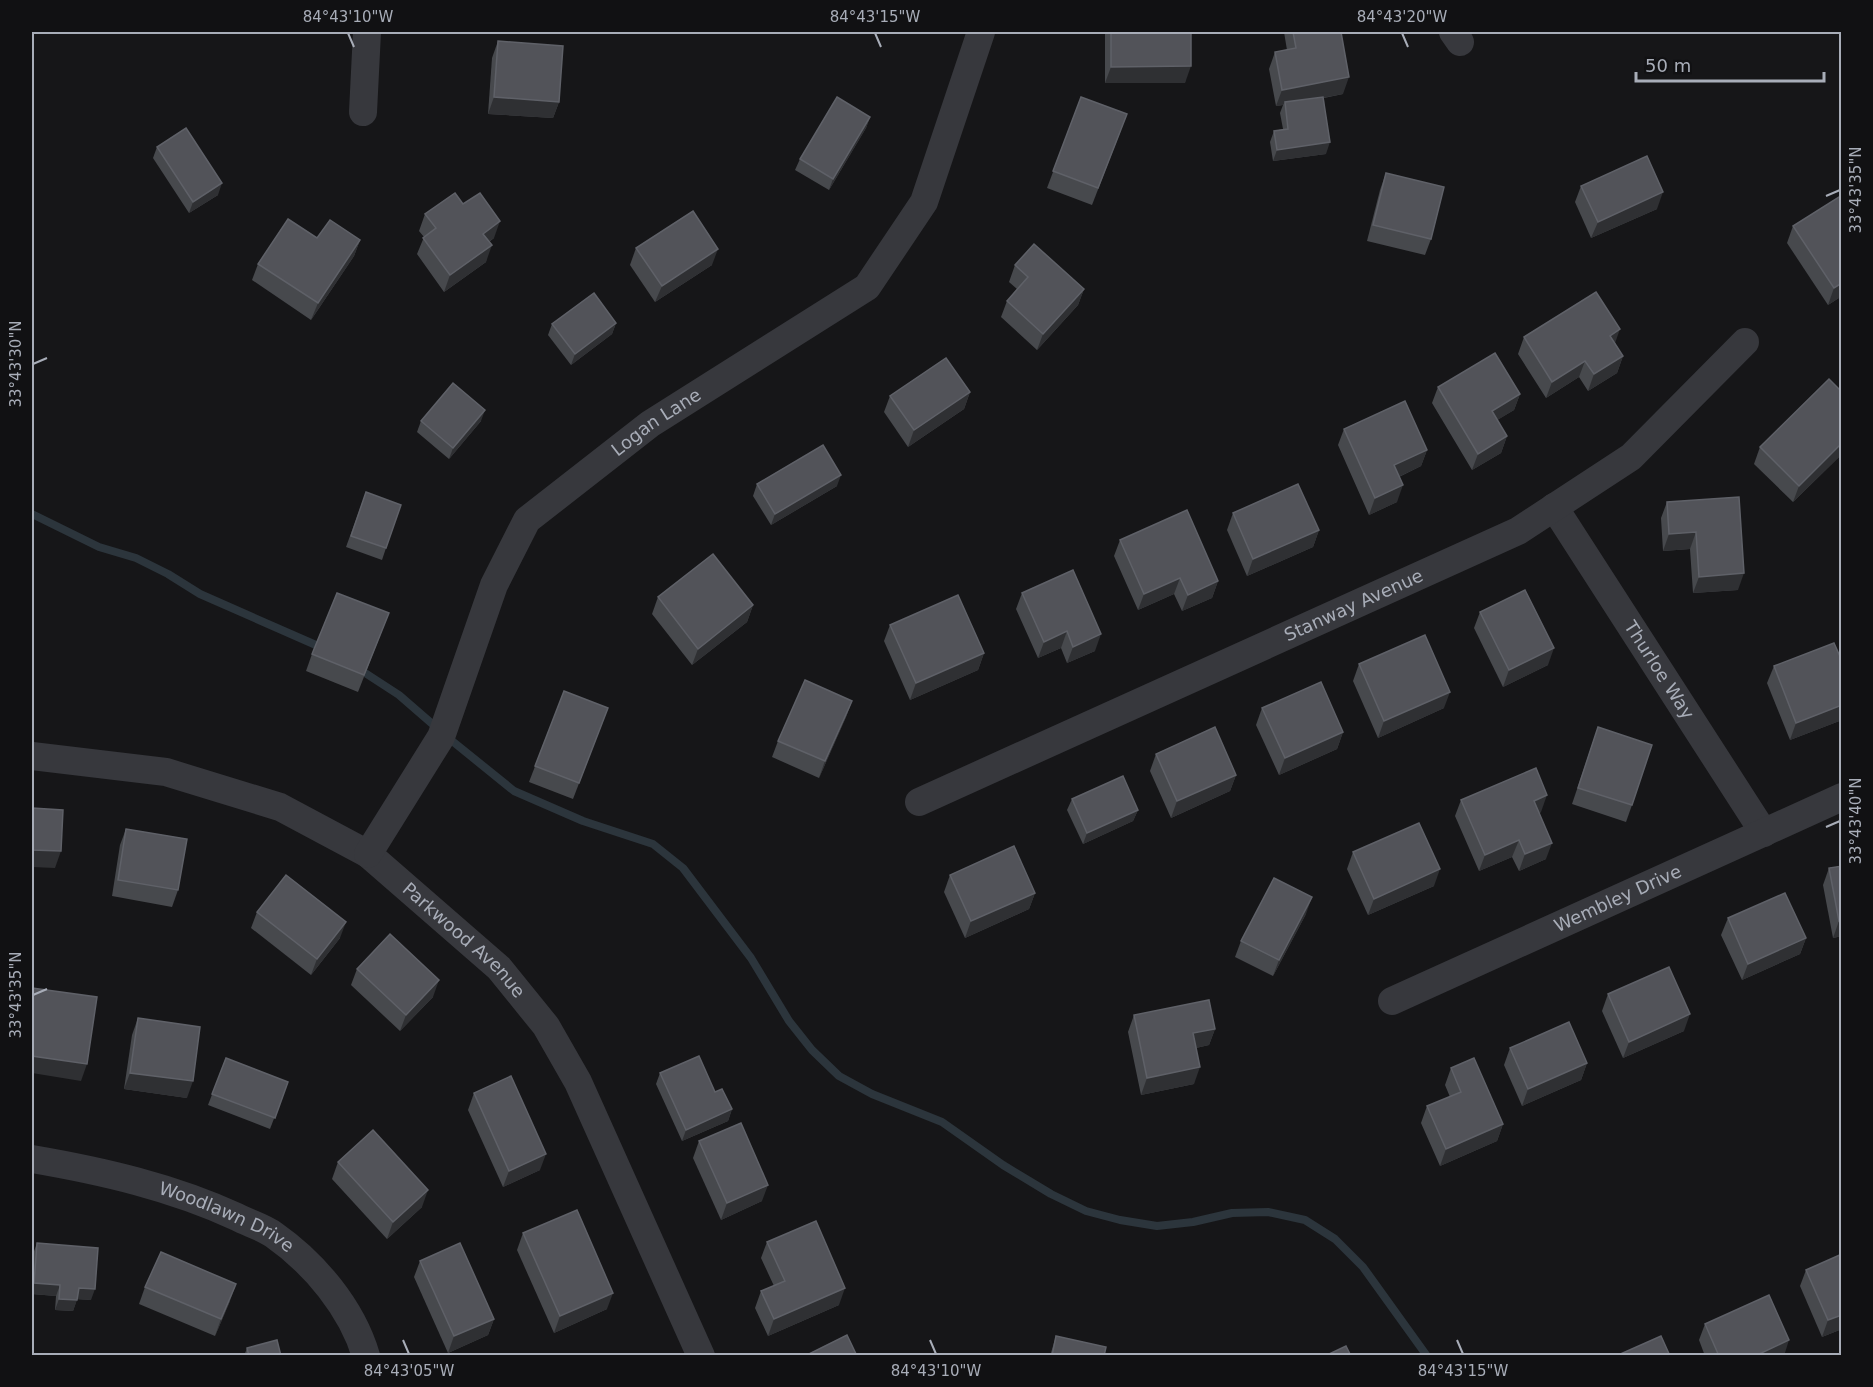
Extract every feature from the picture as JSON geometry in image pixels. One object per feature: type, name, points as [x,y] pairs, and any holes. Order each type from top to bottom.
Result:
[{"type":"street","points":[[363,112],[367,32]]},
{"type":"street","name":"Logan Lane","points":[[368,854],[441,737],[494,585],[527,520],[650,424],[867,287],[924,202],[981,32]]},
{"type":"street","name":"Stanway Avenue","points":[[920,802],[1518,531],[1631,457],[1745,342]]},
{"type":"street","name":"Thurloe Way","points":[[1554,507],[1764,833]]},
{"type":"street","name":"Parkwood Avenue","points":[[32,756],[166,772],[280,807],[368,854],[499,968],[546,1026],[578,1082],[701,1356]]},
{"type":"street","name":"Wembley Drive","points":[[1392,1001],[1842,797]]},
{"type":"street","name":"Woodlawn Drive","points":[[32,1159],[78,1167],[194,1197],[273,1234],[329,1285],[361,1338],[366,1356]]},
{"type":"building","points":[[1111,32],[1191,32],[1191,66],[1111,67]]},
{"type":"building","points":[[1293,32],[1341,32],[1349,77],[1282,90],[1275,52],[1296,48]]},
{"type":"building","points":[[498,41],[563,46],[559,102],[494,97]]},
{"type":"building","points":[[837,97],[870,117],[833,179],[800,159]]},
{"type":"building","points":[[1081,97],[1127,114],[1098,188],[1053,171]]},
{"type":"building","points":[[1323,97],[1330,142],[1277,150],[1274,131],[1288,129],[1285,102]]},
{"type":"building","points":[[186,128],[222,183],[193,202],[157,147]]},
{"type":"building","points":[[1647,156],[1663,192],[1598,222],[1581,186]]},
{"type":"building","points":[[1386,173],[1444,187],[1431,239],[1373,225]]},
{"type":"building","points":[[455,193],[463,204],[480,193],[500,221],[483,234],[492,245],[450,275],[423,238],[436,228],[425,214]]},
{"type":"building","points":[[1842,195],[1842,283],[1834,288],[1793,226]]},
{"type":"building","points":[[693,211],[718,249],[662,286],[636,248]]},
{"type":"building","points":[[288,219],[317,238],[330,220],[360,240],[318,303],[258,264]]},
{"type":"building","points":[[1034,244],[1084,289],[1043,334],[1007,301],[1028,277],[1015,265]]},
{"type":"building","points":[[1596,292],[1620,329],[1610,336],[1623,356],[1594,374],[1585,361],[1552,382],[1524,337]]},
{"type":"building","points":[[594,293],[616,323],[575,354],[552,324]]},
{"type":"building","points":[[1495,353],[1520,394],[1492,411],[1507,436],[1478,454],[1438,387]]},
{"type":"building","points":[[946,358],[970,392],[914,430],[890,396]]},
{"type":"building","points":[[1829,379],[1842,392],[1842,443],[1799,486],[1760,447]]},
{"type":"building","points":[[453,383],[485,410],[453,448],[421,421]]},
{"type":"building","points":[[1405,401],[1427,450],[1394,465],[1403,485],[1375,498],[1344,429]]},
{"type":"building","points":[[823,445],[841,475],[775,514],[757,484]]},
{"type":"building","points":[[1298,484],[1319,530],[1253,559],[1233,513]]},
{"type":"building","points":[[366,492],[401,505],[386,548],[351,536]]},
{"type":"building","points":[[1739,497],[1744,573],[1699,577],[1696,532],[1669,534],[1667,502]]},
{"type":"building","points":[[1187,510],[1218,581],[1188,595],[1180,578],[1144,594],[1120,540]]},
{"type":"building","points":[[713,554],[753,605],[698,649],[658,597]]},
{"type":"building","points":[[1073,570],[1101,634],[1073,647],[1067,631],[1044,642],[1022,593]]},
{"type":"building","points":[[1525,590],[1554,648],[1509,670],[1480,612]]},
{"type":"building","points":[[337,593],[389,613],[364,675],[312,654]]},
{"type":"building","points":[[958,595],[984,653],[916,683],[890,625]]},
{"type":"building","points":[[1425,635],[1450,692],[1384,721],[1359,664]]},
{"type":"building","points":[[1834,643],[1842,661],[1842,705],[1796,723],[1774,666]]},
{"type":"building","points":[[805,680],[852,701],[825,761],[778,741]]},
{"type":"building","points":[[1321,682],[1343,732],[1285,758],[1262,708]]},
{"type":"building","points":[[564,691],[608,708],[579,783],[535,766]]},
{"type":"building","points":[[1215,727],[1236,775],[1177,801],[1156,754]]},
{"type":"building","points":[[1598,727],[1652,745],[1632,805],[1578,788]]},
{"type":"building","points":[[1536,768],[1547,795],[1534,801],[1552,843],[1525,854],[1519,840],[1485,855],[1461,800]]},
{"type":"building","points":[[1123,776],[1138,810],[1087,833],[1072,799]]},
{"type":"building","points":[[32,808],[63,810],[61,851],[32,850]]},
{"type":"building","points":[[1419,823],[1440,869],[1374,899],[1353,852]]},
{"type":"building","points":[[126,829],[187,839],[178,890],[118,880]]},
{"type":"building","points":[[1014,846],[1035,893],[971,921],[950,875]]},
{"type":"building","points":[[1842,866],[1842,920],[1839,921],[1829,868]]},
{"type":"building","points":[[286,875],[346,922],[317,959],[257,912]]},
{"type":"building","points":[[1274,878],[1312,897],[1279,960],[1241,941]]},
{"type":"building","points":[[1785,893],[1806,938],[1748,964],[1728,918]]},
{"type":"building","points":[[390,934],[439,980],[406,1015],[357,969]]},
{"type":"building","points":[[1669,967],[1690,1014],[1629,1042],[1608,994]]},
{"type":"building","points":[[32,988],[97,997],[87,1064],[32,1056]]},
{"type":"building","points":[[1209,1000],[1215,1029],[1193,1033],[1200,1067],[1147,1078],[1134,1015]]},
{"type":"building","points":[[138,1018],[200,1027],[193,1081],[130,1073]]},
{"type":"building","points":[[1569,1022],[1587,1063],[1528,1089],[1510,1048]]},
{"type":"building","points":[[699,1056],[715,1092],[722,1089],[732,1109],[686,1130],[660,1073]]},
{"type":"building","points":[[226,1058],[288,1082],[275,1118],[212,1094]]},
{"type":"building","points":[[1474,1058],[1503,1124],[1446,1149],[1427,1106],[1461,1092],[1451,1068]]},
{"type":"building","points":[[511,1076],[546,1154],[509,1171],[474,1093]]},
{"type":"building","points":[[741,1123],[768,1185],[727,1203],[699,1141]]},
{"type":"building","points":[[373,1130],[428,1190],[393,1222],[338,1162]]},
{"type":"building","points":[[577,1210],[613,1293],[560,1316],[523,1233]]},
{"type":"building","points":[[816,1221],[845,1288],[774,1319],[761,1291],[785,1281],[767,1242]]},
{"type":"building","points":[[37,1243],[98,1248],[95,1289],[79,1288],[77,1300],[59,1299],[60,1285],[34,1283]]},
{"type":"building","points":[[460,1243],[494,1319],[454,1336],[420,1261]]},
{"type":"building","points":[[161,1252],[236,1284],[221,1319],[145,1287]]},
{"type":"building","points":[[1842,1254],[1842,1315],[1828,1320],[1806,1270]]},
{"type":"building","points":[[1769,1295],[1789,1340],[1755,1356],[1719,1356],[1705,1324]]},
{"type":"building","points":[[847,1335],[857,1356],[805,1356]]},
{"type":"building","points":[[1056,1336],[1106,1347],[1104,1356],[1052,1356]]},
{"type":"building","points":[[1661,1336],[1670,1356],[1616,1356]]},
{"type":"building","points":[[277,1340],[281,1356],[249,1356],[247,1348]]},
{"type":"building","points":[[1346,1346],[1351,1356],[1325,1356]]},
{"type":"waterway","points":[[32,514],[99,547],[136,558],[200,594],[325,649]]},
{"type":"waterway","points":[[359,669],[399,695],[437,728]]},
{"type":"waterway","points":[[446,736],[514,791],[583,821],[653,844],[683,868],[751,958],[789,1021],[812,1050],[839,1076],[872,1094],[942,1122],[1003,1165],[1051,1194],[1086,1211],[1157,1226],[1193,1222],[1232,1213],[1268,1212],[1305,1220],[1335,1239],[1363,1267],[1427,1356]]}]
